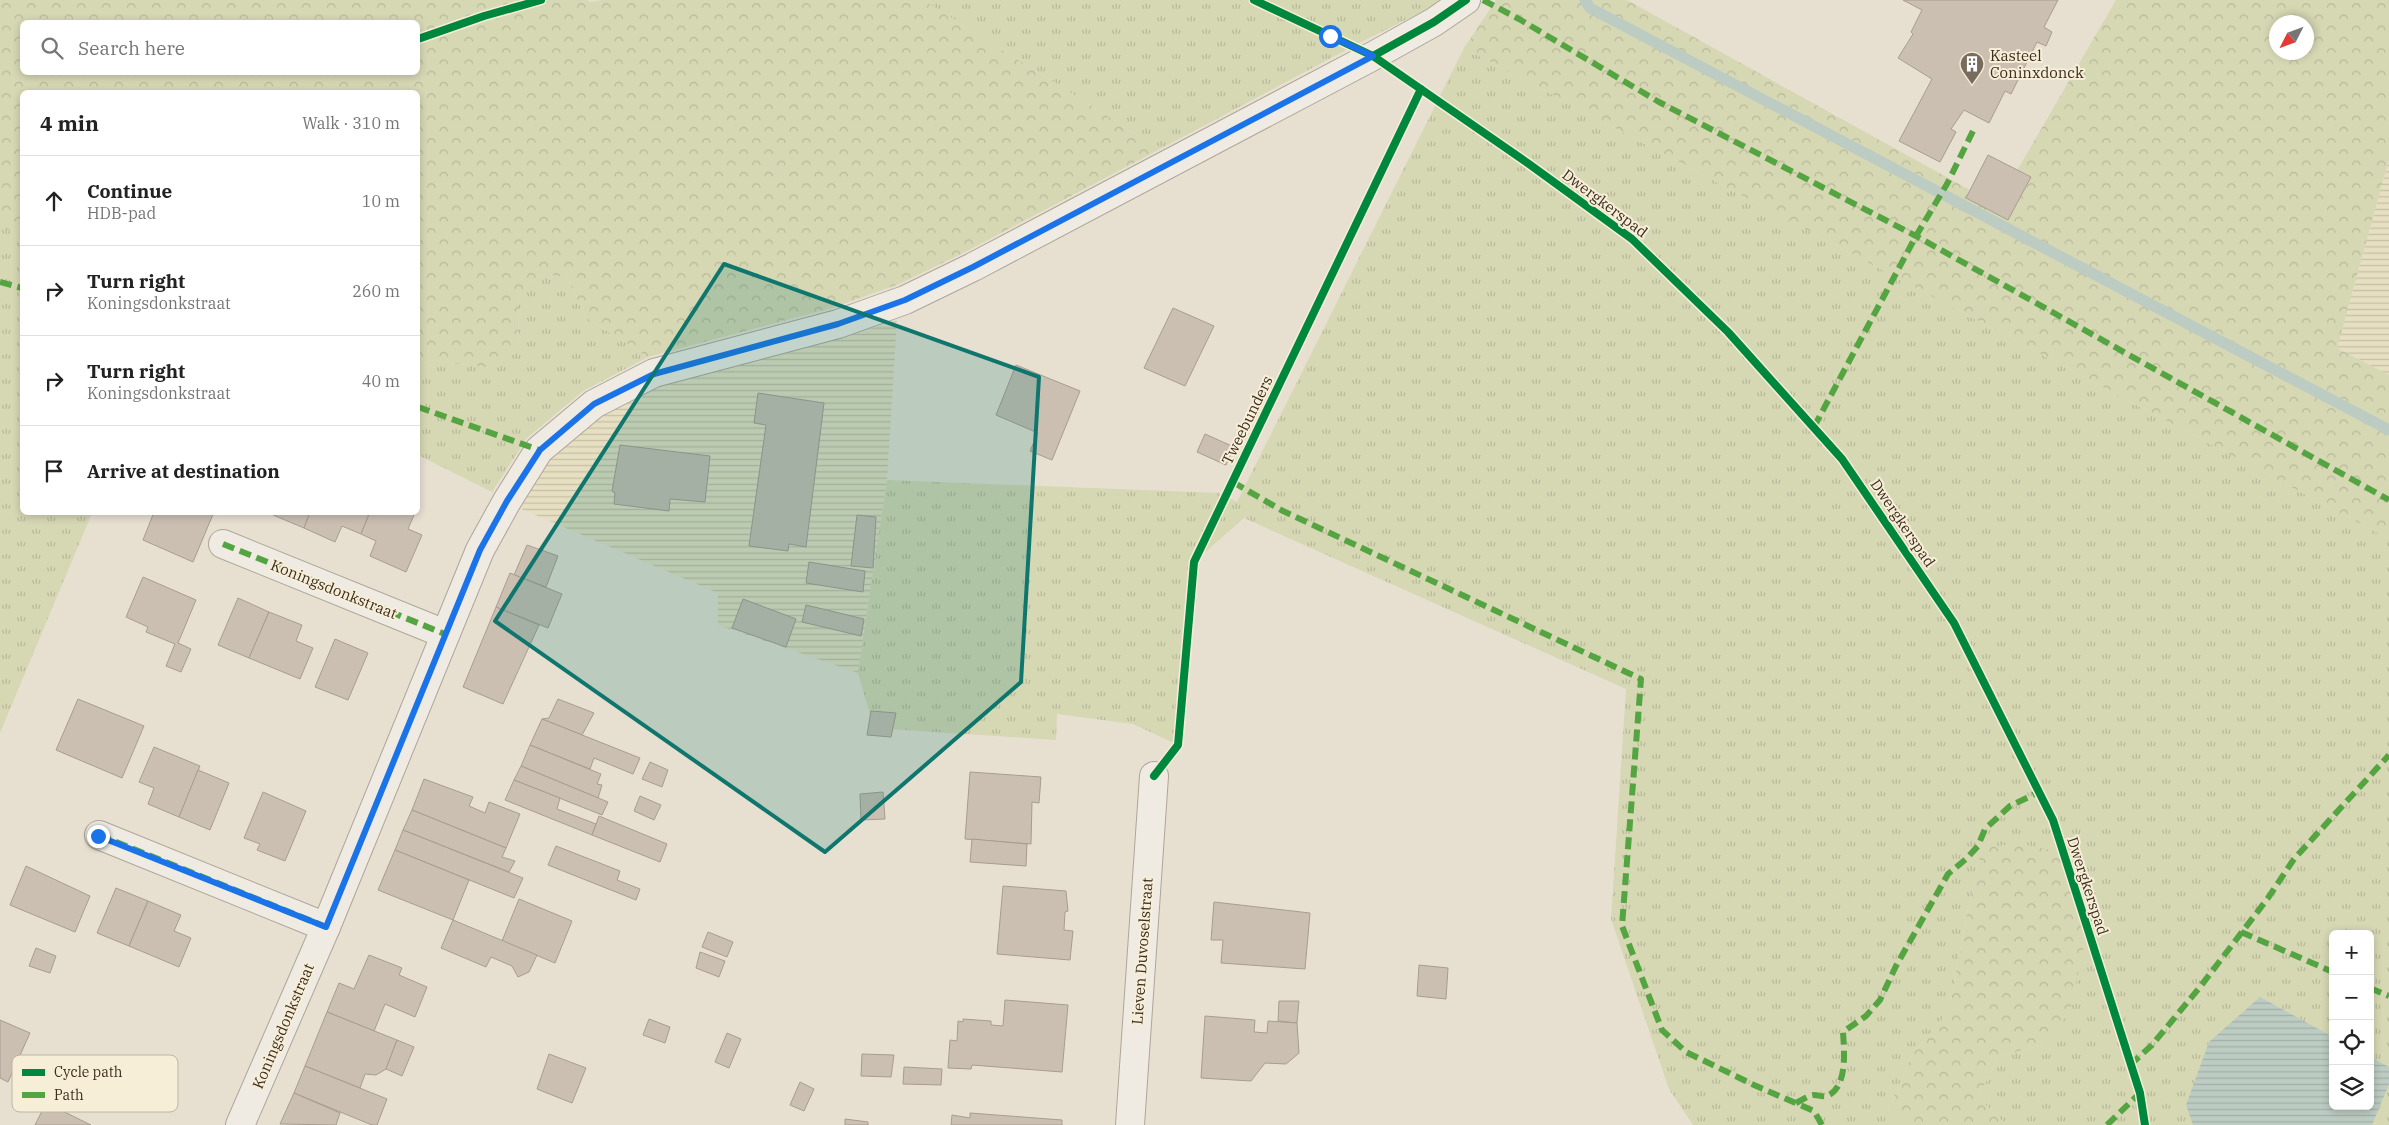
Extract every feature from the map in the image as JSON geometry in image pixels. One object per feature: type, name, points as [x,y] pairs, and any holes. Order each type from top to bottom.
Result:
[{"type":"street","name":"Koningsdonkstraat","points":[[240,1125],[326,927],[480,550],[507,501],[540,450],[594,404],[654,374],[838,324],[905,300],[973,267],[1373,56],[1434,22],[1466,0]]},
{"type":"street","name":"Koningsdonkstraat","points":[[223,544],[445,634]]},
{"type":"street","name":"Lieven Duvoselstraat","points":[[1130,1125],[1154,776]]},
{"type":"street","points":[[98,836],[326,927]]},
{"type":"highlighted area","points":[[724,264],[1039,377],[1021,682],[825,852],[495,621]]},
{"type":"shaded area","points":[[2389,159],[2389,375],[2337,348]]},
{"type":"shaded area","points":[[897,320],[887,480],[858,673],[718,625],[718,593],[519,508],[550,459],[602,416],[659,387],[842,338]]},
{"type":"shaded area","points":[[2260,997],[2329,1035],[2329,1110],[2374,1110],[2374,1059],[2389,1067],[2389,1084],[2372,1125],[2193,1125],[2186,1105],[2209,1042]]},
{"type":"green space","points":[[0,0],[587,0],[590,2],[602,0],[923,0],[1160,149],[965,252],[899,284],[832,308],[648,357],[585,317],[568,278],[545,273],[528,283],[518,304],[519,341],[491,368],[420,359],[420,90],[20,90],[20,235],[0,226]]},
{"type":"green space","points":[[923,0],[1446,0],[1365,40],[1160,149]]},
{"type":"green space","points":[[1496,0],[1627,0],[1997,205],[2116,0],[2389,0],[2389,159],[2337,348],[2389,375],[2389,539],[1464,48]]},
{"type":"green space","points":[[1464,48],[2389,539],[2389,1125],[2006,1125],[1978,1097],[1999,1056],[2043,1045],[1982,848],[1968,908],[1949,1011],[1912,1055],[1888,1110],[1907,1125],[1693,1125],[1669,1089],[1611,919],[1626,689],[1244,518],[1194,562],[1178,745],[1133,724],[1057,714],[1056,740],[874,728],[858,673],[887,480],[1219,493],[1237,502]]},
{"type":"green space","points":[[0,226],[20,235],[20,515],[91,515],[0,733]]},
{"type":"green space","points":[[545,273],[568,278],[585,317],[648,357],[583,391],[527,438],[492,492],[420,456],[420,359],[491,368],[519,341],[518,304],[528,283]]},
{"type":"green space","points":[[2019,843],[2083,858],[2088,927],[2070,1012],[2043,1045],[1999,1056],[1978,1097],[2006,1125],[1907,1125],[1888,1110],[1912,1055],[1949,1011],[1968,908],[1982,848]]},
{"type":"building","name":"Kasteel Coninxdonck","points":[[1903,0],[2058,0],[2044,27],[2052,32],[2046,46],[2037,42],[2011,94],[2005,91],[1989,123],[1964,110],[1951,129],[1956,132],[1940,162],[1899,141],[1932,79],[1898,58],[1913,34],[1911,32],[1922,10]]},
{"type":"building","points":[[1988,155],[2031,177],[2008,220],[1966,198]]},
{"type":"building","points":[[1173,308],[1214,326],[1185,386],[1144,368]]},
{"type":"building","points":[[1016,365],[1080,391],[1052,460],[1030,451],[1038,433],[996,415]]},
{"type":"building","points":[[758,393],[824,403],[806,547],[789,544],[788,551],[749,546],[766,425],[754,423]]},
{"type":"building","points":[[1205,434],[1234,447],[1226,465],[1197,452]]},
{"type":"building","points":[[620,445],[710,456],[705,502],[670,499],[669,511],[614,504],[615,493],[612,491]]},
{"type":"building","points":[[153,515],[213,515],[193,562],[143,540]]},
{"type":"building","points":[[273,515],[309,515],[304,528]]},
{"type":"building","points":[[309,515],[369,515],[361,534],[342,526],[335,542],[304,528]]},
{"type":"building","points":[[369,515],[414,515],[408,529],[422,535],[406,572],[370,556],[376,541],[361,534]]},
{"type":"building","points":[[857,515],[876,517],[873,568],[851,566]]},
{"type":"building","points":[[527,545],[558,556],[546,587],[514,575]]},
{"type":"building","points":[[809,562],[865,571],[863,592],[806,583]]},
{"type":"building","points":[[510,573],[562,594],[548,628],[496,607]]},
{"type":"building","points":[[143,577],[196,600],[178,643],[191,649],[181,672],[166,666],[175,644],[146,632],[148,627],[126,617]]},
{"type":"building","points":[[238,598],[269,612],[249,658],[218,645]]},
{"type":"building","points":[[743,599],[796,619],[786,647],[732,628]]},
{"type":"building","points":[[806,605],[864,619],[861,636],[802,622]]},
{"type":"building","points":[[496,607],[539,625],[503,704],[463,687]]},
{"type":"building","points":[[269,612],[302,625],[296,641],[313,648],[300,679],[249,658]]},
{"type":"building","points":[[335,639],[368,653],[348,700],[315,687]]},
{"type":"building","points":[[78,699],[144,726],[122,778],[56,750]]},
{"type":"building","points":[[558,699],[594,713],[582,735],[542,719],[549,718]]},
{"type":"building","points":[[871,711],[896,713],[891,737],[867,735]]},
{"type":"building","points":[[542,719],[640,758],[633,774],[594,758],[590,769],[530,745]]},
{"type":"building","points":[[530,745],[601,774],[597,784],[602,785],[598,798],[521,766]]},
{"type":"building","points":[[154,747],[200,766],[179,817],[148,804],[154,788],[139,782]]},
{"type":"building","points":[[650,762],[668,770],[662,787],[642,779]]},
{"type":"building","points":[[521,766],[608,802],[602,815],[514,780]]},
{"type":"building","points":[[198,770],[229,783],[210,830],[179,817]]},
{"type":"building","points":[[970,772],[1041,777],[1039,803],[1032,802],[1031,844],[965,839]]},
{"type":"building","points":[[424,779],[473,797],[469,806],[485,813],[489,802],[520,814],[506,848],[412,810]]},
{"type":"building","points":[[514,780],[560,798],[557,809],[596,824],[592,835],[505,800]]},
{"type":"building","points":[[263,792],[306,811],[285,861],[257,850],[260,844],[244,838]]},
{"type":"building","points":[[883,792],[885,819],[861,820],[860,794]]},
{"type":"building","points":[[640,796],[661,805],[654,820],[634,811]]},
{"type":"building","points":[[412,810],[506,848],[502,857],[515,861],[509,872],[403,830]]},
{"type":"building","points":[[599,816],[667,844],[660,862],[592,835]]},
{"type":"building","points":[[403,830],[523,878],[514,898],[395,850]]},
{"type":"building","points":[[972,839],[1027,844],[1026,866],[970,862]]},
{"type":"building","points":[[556,846],[620,871],[617,880],[640,889],[636,900],[548,865]]},
{"type":"building","points":[[395,850],[469,880],[453,920],[378,890]]},
{"type":"building","points":[[26,866],[90,896],[75,932],[10,905]]},
{"type":"building","points":[[1003,886],[1066,891],[1068,911],[1065,912],[1064,930],[1073,931],[1070,960],[997,954]]},
{"type":"building","points":[[116,888],[148,901],[129,946],[97,933]]},
{"type":"building","points":[[519,899],[572,921],[555,963],[502,941]]},
{"type":"building","points":[[148,901],[181,915],[174,931],[191,938],[179,967],[129,946]]},
{"type":"building","points":[[1214,902],[1310,913],[1305,969],[1221,963],[1223,940],[1211,940]]},
{"type":"building","points":[[453,920],[537,955],[529,972],[518,977],[512,966],[491,957],[486,967],[441,948]]},
{"type":"building","points":[[708,932],[733,942],[727,957],[702,947]]},
{"type":"building","points":[[36,948],[56,956],[50,973],[29,966]]},
{"type":"building","points":[[700,952],[725,961],[719,977],[696,968]]},
{"type":"building","points":[[369,955],[402,968],[399,975],[427,987],[415,1017],[385,1004],[374,1031],[327,1012],[339,983],[354,989]]},
{"type":"building","points":[[1419,965],[1448,968],[1446,999],[1417,996]]},
{"type":"building","points":[[1005,1000],[1068,1005],[1062,1072],[972,1065],[971,1069],[948,1068],[950,1040],[957,1041],[958,1021],[963,1022],[963,1019],[991,1021],[991,1025],[1003,1026]]},
{"type":"building","points":[[1279,1001],[1299,1001],[1297,1023],[1278,1021]]},
{"type":"building","points":[[327,1012],[397,1040],[386,1069],[376,1075],[365,1074],[360,1088],[305,1066]]},
{"type":"building","points":[[1205,1016],[1255,1020],[1254,1032],[1267,1033],[1268,1021],[1297,1023],[1299,1053],[1286,1064],[1265,1063],[1251,1081],[1201,1078]]},
{"type":"building","points":[[649,1019],[670,1027],[665,1043],[643,1035]]},
{"type":"building","points":[[0,1020],[30,1033],[20,1055],[12,1055],[12,1073],[8,1082],[0,1078]]},
{"type":"building","points":[[727,1033],[741,1039],[729,1068],[715,1062]]},
{"type":"building","points":[[397,1040],[414,1047],[402,1076],[386,1069]]},
{"type":"building","points":[[549,1054],[586,1068],[572,1103],[537,1089]]},
{"type":"building","points":[[862,1054],[894,1055],[891,1077],[861,1076]]},
{"type":"building","points":[[305,1066],[387,1099],[377,1125],[372,1125],[294,1093]]},
{"type":"building","points":[[904,1067],[942,1069],[941,1085],[903,1084]]},
{"type":"building","points":[[800,1082],[814,1089],[804,1111],[790,1105]]},
{"type":"building","points":[[294,1093],[340,1113],[336,1125],[280,1124]]},
{"type":"building","points":[[42,1112],[64,1112],[91,1125],[35,1125]]},
{"type":"building","points":[[970,1113],[1062,1120],[1062,1125],[951,1125],[952,1115],[970,1118]]},
{"type":"building","points":[[845,1119],[868,1122],[868,1125],[845,1125]]},
{"type":"waterway","points":[[1585,0],[1590,8],[2389,430]]},
{"type":"marked path","points":[[1483,0],[1519,19],[1659,102],[1916,236],[2389,500]]},
{"type":"marked path","points":[[1814,427],[1916,236],[1947,184],[1973,131]]},
{"type":"marked path","points":[[0,282],[20,287]]},
{"type":"marked path","points":[[420,408],[539,450]]},
{"type":"marked path","points":[[1233,482],[1281,510],[1641,679],[1622,926],[1662,1030],[1686,1052],[1754,1085],[1814,1111],[1822,1125]]},
{"type":"marked path","points":[[223,544],[445,634]]},
{"type":"marked path","points":[[2130,1065],[2152,1045],[2200,987],[2268,898],[2294,859],[2389,755]]},
{"type":"marked path","points":[[1796,1103],[1812,1095],[1827,1096],[1835,1090],[1844,1066],[1843,1032],[1866,1016],[1880,1000],[1896,966],[1948,874],[1978,846],[1985,829],[2010,806],[2039,792]]},
{"type":"marked path","points":[[99,835],[326,927]]},
{"type":"marked path","points":[[2241,932],[2329,970]]},
{"type":"marked path","points":[[2374,990],[2389,996]]},
{"type":"marked path","points":[[2107,1125],[2140,1093]]},
{"type":"cycle path","points":[[420,38],[484,16],[541,0]]},
{"type":"cycle path","name":"Dwergkerspad","points":[[1254,0],[1373,56],[1529,164],[1632,239],[1728,332],[1842,459],[1954,623],[2053,820],[2140,1093],[2145,1125]]},
{"type":"cycle path","points":[[1373,56],[1434,22],[1466,0]]},
{"type":"cycle path","name":"Tweebunders","points":[[1154,776],[1178,745],[1194,562],[1421,89]]},
{"type":"place","name":"Kasteel Coninxdonck","points":[[1972,85]]},
{"type":"route","points":[[98,836],[326,927],[480,550],[507,501],[540,450],[594,404],[654,374],[838,324],[905,300],[973,267],[1373,56],[1330,36]]}]
